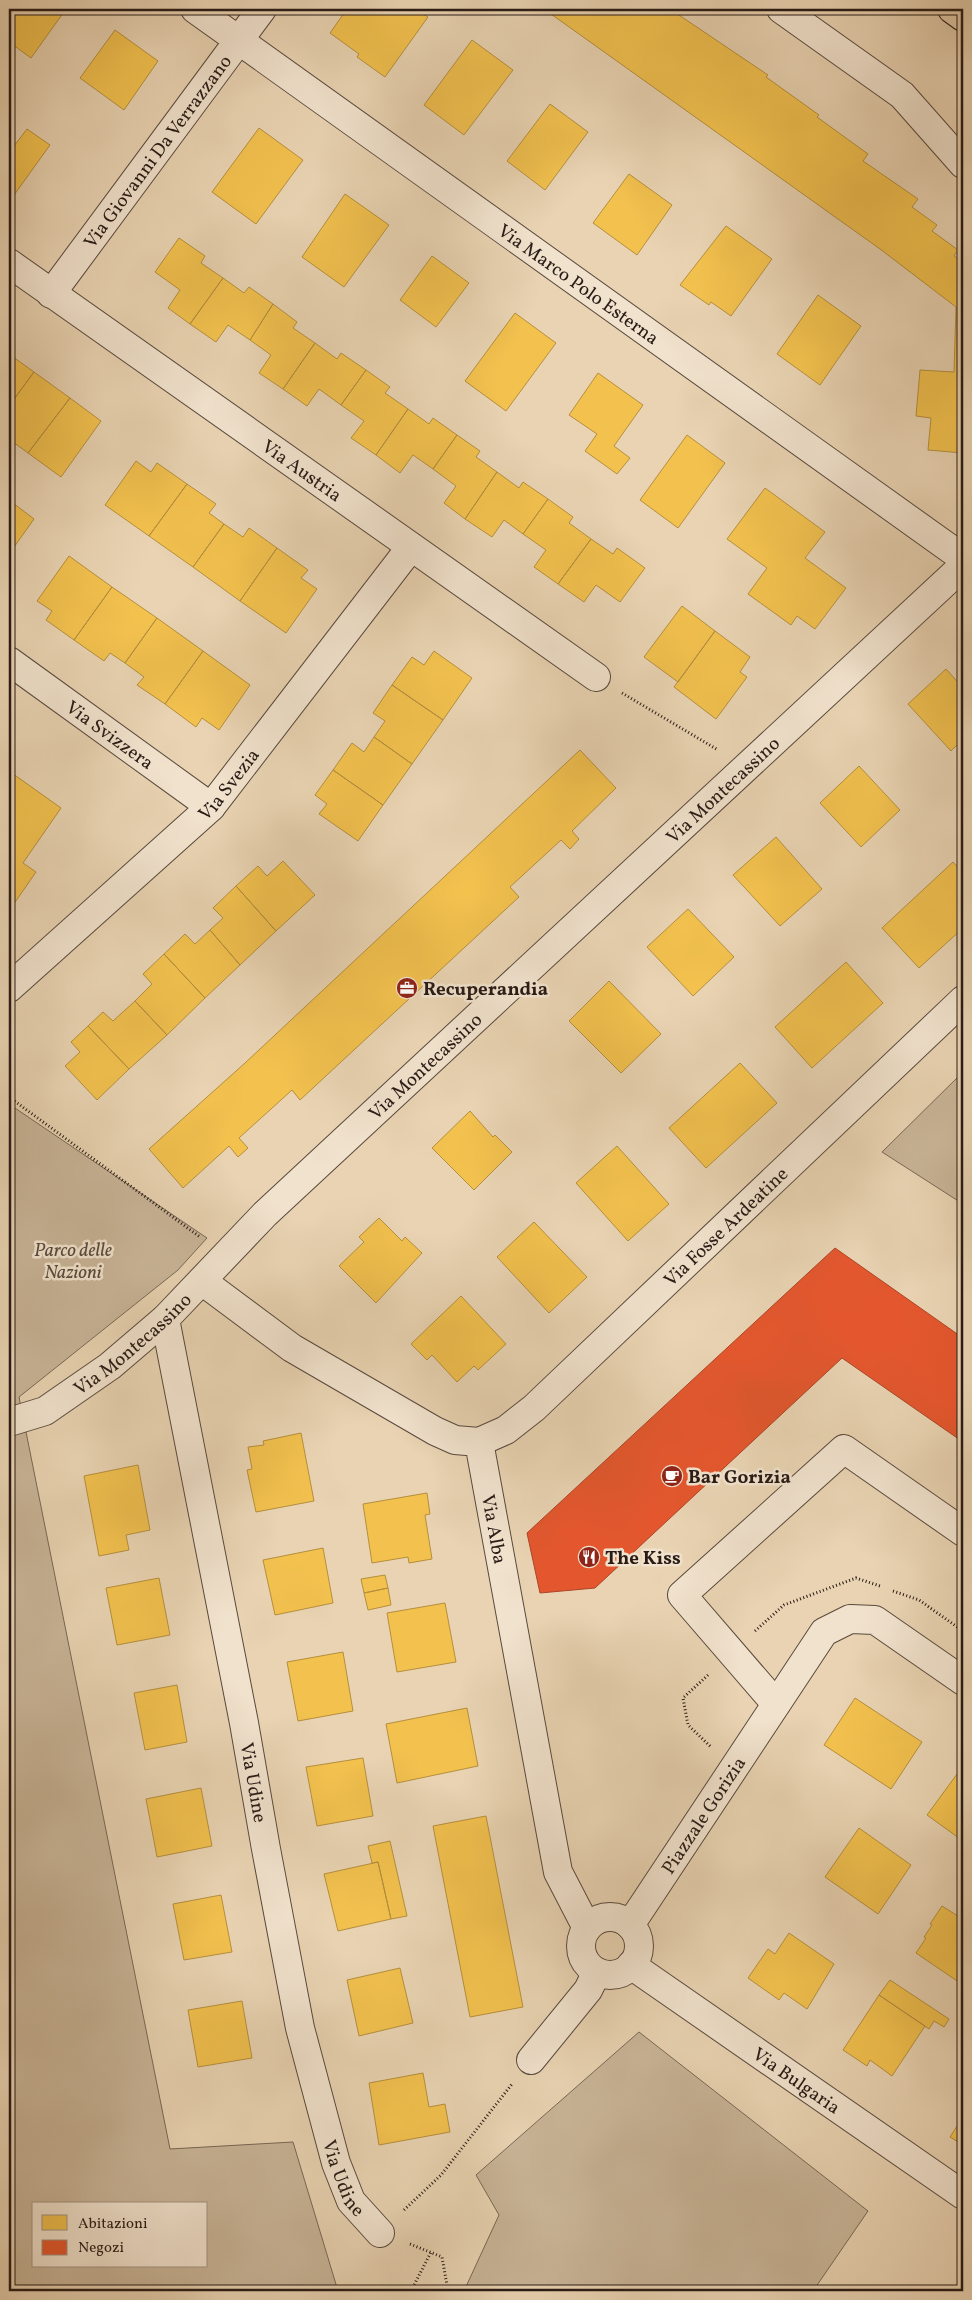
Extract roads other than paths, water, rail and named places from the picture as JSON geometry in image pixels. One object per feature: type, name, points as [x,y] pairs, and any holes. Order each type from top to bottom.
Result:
[{"type":"main road","points":[[952,9],[963,17]]},
{"type":"street","name":"Via Marco Polo Esterna","points":[[195,9],[963,558]]},
{"type":"street","name":"Via Giovanni Da Verrazzano","points":[[51,294],[262,9]]},
{"type":"street","points":[[781,9],[902,95],[963,164]]},
{"type":"street","name":"Via Austria","points":[[9,263],[596,677]]},
{"type":"street","name":"Via Svezia","points":[[9,988],[211,807],[411,547]]},
{"type":"street","name":"Via Montecassino","points":[[9,1422],[45,1411],[110,1366],[165,1319],[265,1214],[963,566]]},
{"type":"street","name":"Via Svizzera","points":[[9,661],[211,807]]},
{"type":"street","name":"Via Fosse Ardeatine","points":[[478,1442],[506,1430],[534,1408],[963,1000]]},
{"type":"street","points":[[202,1281],[292,1348],[435,1431],[455,1440],[478,1442]]},
{"type":"street","name":"Via Udine","points":[[165,1319],[244,1723],[300,2028],[336,2163],[351,2201],[380,2233]]},
{"type":"street","name":"Via Alba","points":[[478,1442],[558,1872],[587,1928]]},
{"type":"street","points":[[776,1704],[682,1595],[844,1449],[963,1532]]},
{"type":"street","name":"Piazzale Gorizia","points":[[630,1925],[824,1632],[850,1619],[875,1620],[963,1681]]},
{"type":"street","points":[[604,1918],[614,1918],[630,1925],[638,1940],[636,1958],[632,1965],[616,1974],[606,1975],[596,1972],[589,1966],[581,1948],[587,1928],[594,1922],[604,1918]]},
{"type":"street","name":"Via Bulgaria","points":[[632,1965],[963,2195]]},
{"type":"street","points":[[531,2060],[588,1990],[596,1972]]},
{"type":"place","name":"Recuperandia","points":[[407,988]]},
{"type":"place","name":"Bar Gorizia","points":[[672,1476]]},
{"type":"place","name":"The Kiss","points":[[589,1557]]},
{"type":"park label","name":"Parco delle Nazioni","points":[[73,1260]]}]
